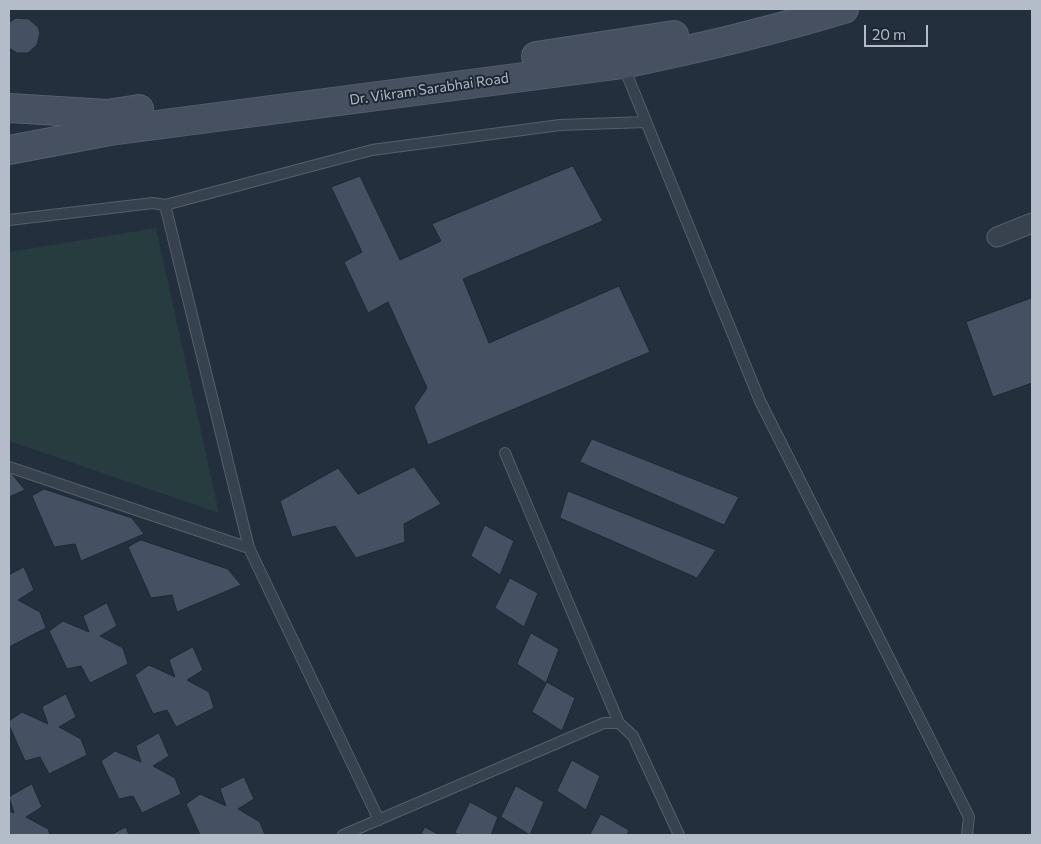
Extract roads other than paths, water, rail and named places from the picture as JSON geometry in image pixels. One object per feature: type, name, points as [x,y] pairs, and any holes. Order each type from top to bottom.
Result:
[{"type":"main road","name":"Dr. Vikram Sarabhai Road","points":[[9,150],[110,131],[621,54],[665,37],[782,9]]},
{"type":"main road","name":"Dr. Vikram Sarabhai Road","points":[[9,108],[108,114],[494,63],[621,54],[668,55],[793,24],[844,9]]},
{"type":"street","points":[[998,237],[1032,224]]},
{"type":"lane","points":[[621,54],[646,122],[760,401],[969,817],[967,835]]},
{"type":"lane","points":[[9,220],[153,203],[165,205],[372,150],[560,125],[646,122]]},
{"type":"lane","points":[[165,205],[249,548],[379,820]]},
{"type":"lane","points":[[505,453],[619,723],[633,736],[679,835]]},
{"type":"lane","points":[[9,467],[249,548]]},
{"type":"lane","points":[[343,835],[604,723],[619,723]]}]
